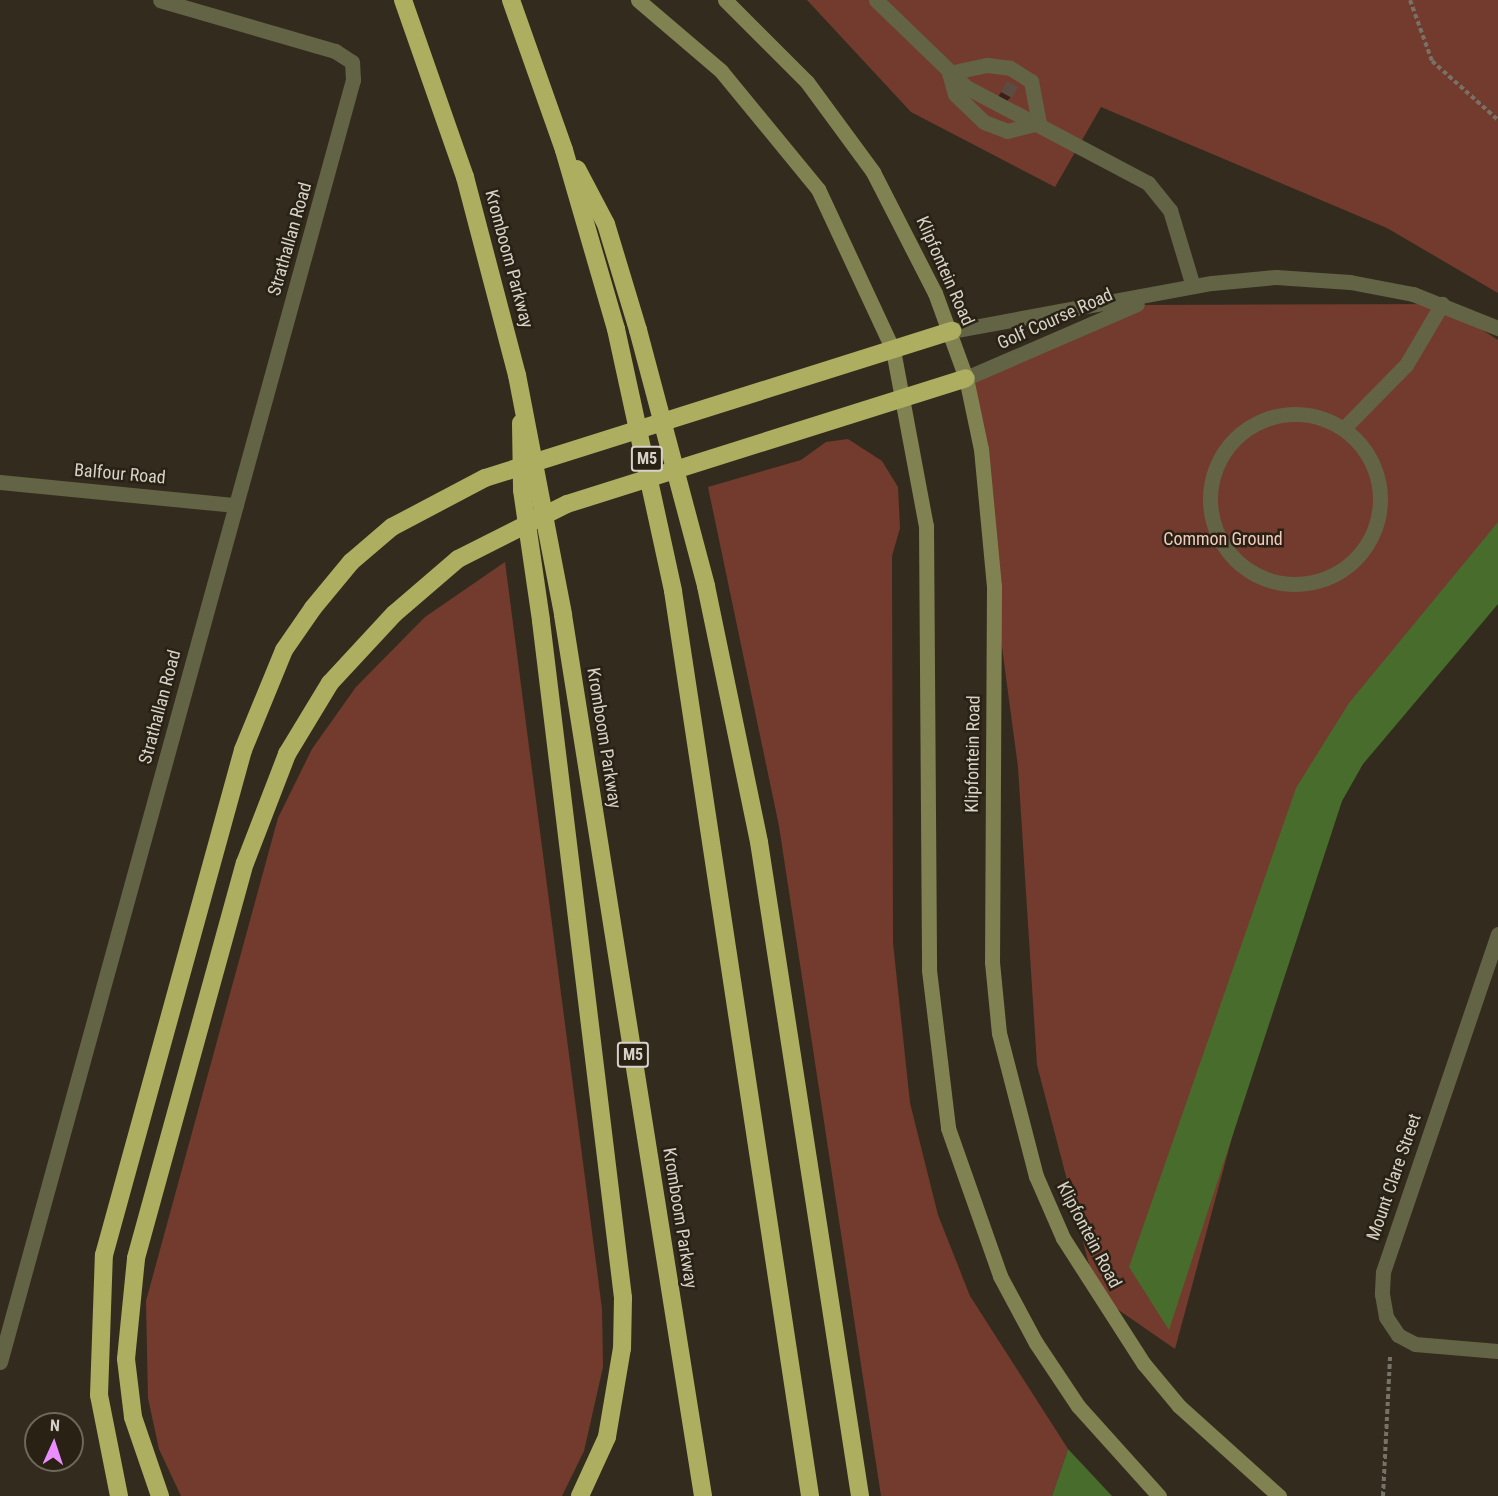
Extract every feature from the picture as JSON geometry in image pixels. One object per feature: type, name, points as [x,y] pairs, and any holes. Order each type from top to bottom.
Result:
[{"type":"highway","name":"Kromboom Parkway","points":[[403,0],[457,150],[519,384],[563,615],[703,1496]]},
{"type":"highway","name":"M5","points":[[511,0],[564,150],[615,329],[672,591],[810,1496]]},
{"type":"highway","points":[[564,150],[606,224],[638,330],[706,586],[759,842],[860,1496]]},
{"type":"highway","points":[[119,1496],[99,1395],[104,1255],[243,750],[284,650],[351,562],[392,527],[485,478],[952,331]]},
{"type":"highway","points":[[160,1496],[133,1417],[126,1359],[136,1258],[245,863],[287,754],[324,693],[394,614],[458,559],[567,504],[855,418],[905,396],[966,378]]},
{"type":"highway","points":[[519,384],[522,490],[541,621],[623,1298],[622,1348],[607,1437],[580,1496]]},
{"type":"main road","points":[[638,0],[721,71],[818,189],[892,350],[905,396],[927,548],[929,970],[948,1128],[976,1217],[1036,1343],[1078,1406],[1159,1496]]},
{"type":"main road","name":"Klipfontein Road","points":[[725,0],[765,36],[837,118],[907,230],[952,331],[966,378],[991,522],[992,962],[999,1033],[1014,1102],[1036,1176],[1097,1295],[1179,1406],[1279,1496]]},
{"type":"street","name":"Strathallan Road","points":[[0,1362],[350,95],[352,63],[315,43],[160,0]]},
{"type":"street","points":[[876,0],[949,73],[1139,177],[1158,194],[1177,226],[1193,286]]},
{"type":"street","points":[[949,73],[987,65],[1010,68],[1031,81],[1039,123]]},
{"type":"street","points":[[949,73],[955,94],[984,122],[1007,131],[1039,123]]},
{"type":"street","name":"Golf Course Road","points":[[952,331],[1159,295],[1193,286],[1314,278],[1442,303],[1498,328]]},
{"type":"street","name":"Golf Course Road","points":[[966,378],[1159,295]]},
{"type":"street","points":[[1343,429],[1406,365],[1442,303]]},
{"type":"street","points":[[1319,417],[1343,429],[1376,470],[1381,497],[1366,547],[1323,580],[1280,582],[1247,570],[1214,528],[1209,502],[1224,451],[1266,419],[1319,417]]},
{"type":"street","name":"Balfour Road","points":[[0,482],[236,505]]},
{"type":"street","name":"Mount Clare Street","points":[[1498,934],[1493,971],[1383,1272],[1382,1294],[1386,1317],[1398,1335],[1415,1344],[1498,1352]]},
{"type":"path","points":[[1410,0],[1432,61],[1498,120]]},
{"type":"path","points":[[1383,1496],[1390,1356]]},
{"type":"green space","points":[[807,0],[1498,0],[1498,293],[1387,228],[1101,107],[1055,187],[911,112]]},
{"type":"green space","name":"Common Ground","points":[[1442,304],[1498,340],[1498,573],[1329,777],[1175,1349],[1097,1295],[1037,1065],[1018,767],[966,378],[1136,305]]},
{"type":"green space","points":[[848,439],[882,461],[898,487],[900,528],[892,556],[893,943],[910,1103],[938,1215],[970,1296],[1068,1449],[1052,1496],[881,1496],[779,826],[708,487],[801,460],[826,442]]},
{"type":"green space","points":[[505,562],[602,1309],[603,1367],[584,1451],[562,1496],[181,1496],[159,1449],[148,1398],[146,1301],[278,818],[312,749],[356,687],[425,617]]},
{"type":"shaded area","points":[[1498,522],[1498,604],[1363,764],[1342,801],[1169,1330],[1129,1267],[1296,788],[1349,703]]},
{"type":"shaded area","points":[[1068,1449],[1112,1496],[1052,1496]]},
{"type":"building","points":[[1007,81],[1018,87],[1012,98],[1001,92]]}]
